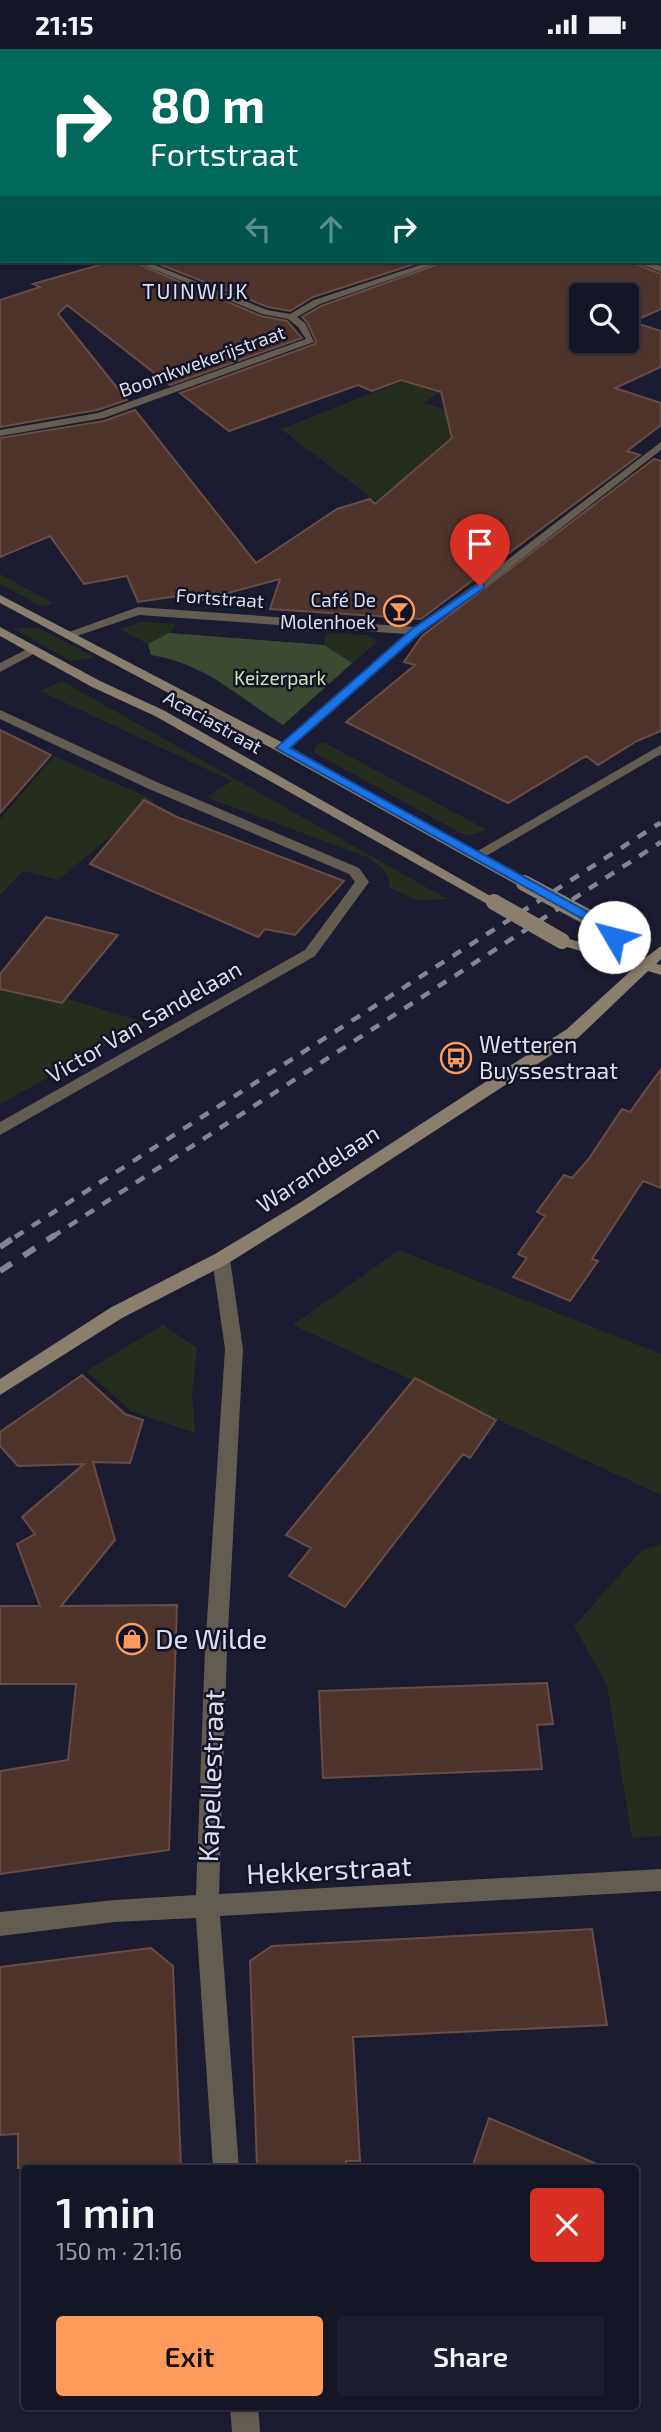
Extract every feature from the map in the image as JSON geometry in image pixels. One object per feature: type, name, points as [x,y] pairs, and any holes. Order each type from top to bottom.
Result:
[{"type":"main road","name":"Acaciastraat","points":[[0,599],[282,748],[593,920],[653,967]]},
{"type":"main road","name":"Acaciastraat","points":[[0,631],[96,684],[159,713],[562,941],[653,967]]},
{"type":"main road","points":[[247,764],[282,748]]},
{"type":"main road","name":"Warandelaan","points":[[0,1388],[116,1313],[220,1259],[573,1033],[653,967],[661,951]]},
{"type":"street","points":[[143,263],[265,312],[291,317]]},
{"type":"street","name":"Boomkwekerijstraat","points":[[0,433],[100,416],[311,341],[302,325],[291,317],[317,302],[434,263]]},
{"type":"street","points":[[642,263],[661,269]]},
{"type":"street","points":[[282,748],[416,631],[480,586],[661,445]]},
{"type":"street","name":"Fortstraat","points":[[67,635],[138,611],[416,631]]},
{"type":"street","points":[[0,668],[35,650]]},
{"type":"street","name":"Victor Van Sandelaan","points":[[0,714],[154,786],[354,871],[362,882],[310,953],[0,1129]]},
{"type":"street","points":[[476,856],[661,749]]},
{"type":"street","name":"Kapellestraat","points":[[220,1259],[234,1349],[216,1650],[207,1907],[226,2165]]},
{"type":"street","name":"Hekkerstraat","points":[[0,1924],[115,1911],[661,1880]]},
{"type":"street","points":[[244,2410],[246,2432]]},
{"type":"green space","points":[[431,370],[447,375],[423,388],[438,393],[424,403],[472,418],[512,395],[381,505],[281,429]]},
{"type":"green space","points":[[0,574],[53,603],[43,607],[0,584]]},
{"type":"green space","name":"Keizerpark","points":[[141,622],[176,624],[170,633],[324,645],[326,633],[367,635],[377,642],[283,725],[206,674],[171,659],[151,655],[148,644],[120,629]]},
{"type":"green space","points":[[37,627],[94,657],[71,661],[14,629]]},
{"type":"green space","name":"Keizerpark","points":[[169,633],[324,645],[352,663],[283,725],[206,674],[171,659],[151,655],[148,644]]},
{"type":"green space","points":[[62,681],[447,899],[417,900],[390,888],[383,869],[367,857],[206,797],[232,781],[40,691]]},
{"type":"green space","points":[[323,742],[487,830],[466,836],[315,753],[315,746]]},
{"type":"green space","points":[[54,756],[154,800],[58,880],[23,871],[0,895],[0,819]]},
{"type":"green space","points":[[0,978],[147,1023],[0,1104]]},
{"type":"green space","points":[[399,1250],[661,1354],[661,1495],[293,1325]]},
{"type":"green space","points":[[163,1325],[197,1348],[192,1393],[195,1433],[131,1411],[86,1371]]},
{"type":"green space","points":[[661,1544],[661,1836],[632,1838],[607,1685],[574,1626],[642,1550]]},
{"type":"building","points":[[106,263],[136,263],[261,316],[287,321],[302,338],[170,385],[67,305],[58,314],[127,400],[97,410],[0,427],[0,300],[40,287],[33,284]]},
{"type":"building","points":[[156,263],[418,263],[313,297],[290,311],[268,307]]},
{"type":"building","points":[[441,263],[634,263],[661,274],[661,309],[639,319],[639,283],[569,283],[569,353],[639,353],[639,324],[661,331],[661,367],[615,388],[661,403],[661,425],[627,451],[640,455],[421,619],[270,609],[280,579],[198,601],[191,594],[138,602],[127,576],[84,584],[50,536],[0,557],[0,438],[104,421],[135,410],[256,563],[337,509],[370,499],[375,504],[452,438],[441,392],[401,380],[372,391],[358,385],[229,431],[180,393],[315,344],[307,322],[302,317],[321,306]]},
{"type":"building","points":[[654,459],[661,461],[661,731],[637,741],[598,765],[586,756],[508,803],[346,722],[415,665],[404,662],[422,636]]},
{"type":"building","points":[[0,730],[51,755],[0,813]]},
{"type":"building","points":[[144,800],[177,817],[344,881],[295,935],[265,929],[258,937],[90,864]]},
{"type":"building","points":[[46,917],[118,935],[62,1003],[0,989],[0,974]]},
{"type":"building","points":[[661,1069],[661,1188],[643,1181],[592,1259],[598,1261],[570,1301],[513,1277],[527,1258],[518,1254],[545,1216],[537,1212],[564,1175],[572,1178],[588,1160],[622,1109],[630,1112]]},
{"type":"building","points":[[82,1375],[125,1414],[143,1420],[130,1463],[93,1462],[115,1540],[61,1606],[177,1605],[169,1850],[0,1874],[0,1771],[68,1760],[76,1684],[0,1684],[0,1606],[40,1606],[17,1544],[35,1534],[22,1517],[84,1464],[18,1466],[0,1446],[0,1432]]},
{"type":"building","points":[[415,1378],[496,1420],[470,1458],[463,1454],[345,1607],[289,1576],[311,1548],[286,1535]]},
{"type":"building","points":[[547,1683],[553,1724],[537,1725],[542,1769],[323,1778],[319,1691]]},
{"type":"building","points":[[592,1929],[607,2025],[353,2037],[360,2161],[346,2161],[346,2165],[257,2165],[250,1961],[272,1946]]},
{"type":"building","points":[[151,1948],[173,1966],[181,2165],[21,2165],[21,2168],[18,2168],[18,2134],[0,2135],[0,1967]]},
{"type":"building","points":[[489,2118],[599,2165],[473,2165]]},
{"type":"railway","points":[[15,1237],[660,823]]},
{"type":"railway","points":[[52,1237],[661,842]]},
{"type":"railway","points":[[0,1271],[55,1235]]},
{"type":"railway","points":[[0,1247],[15,1237]]},
{"type":"place","name":"Café De Molenhoek","points":[[399,611]]},
{"type":"place","name":"Wetteren Buyssestraat","points":[[456,1058]]},
{"type":"place","name":"De Wilde","points":[[132,1639]]},
{"type":"district","name":"TUINWIJK","points":[[196,292]]},
{"type":"route","points":[[480,586],[416,631],[282,748],[593,920],[614,937]]}]
